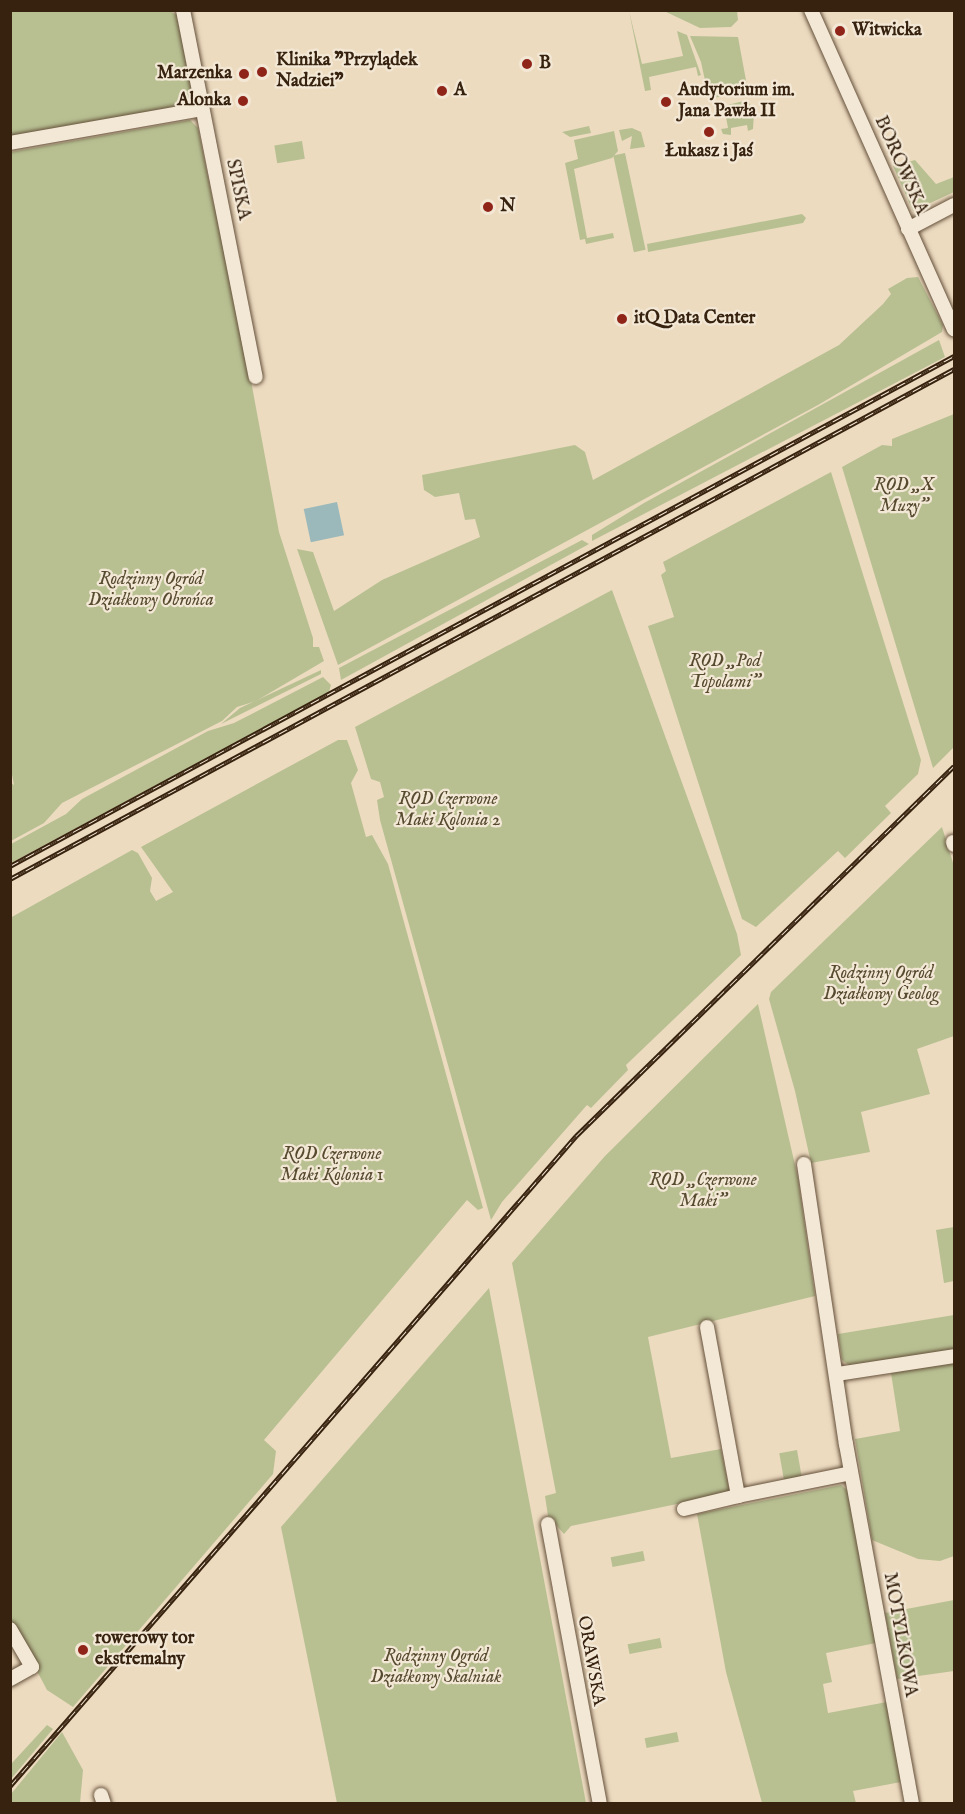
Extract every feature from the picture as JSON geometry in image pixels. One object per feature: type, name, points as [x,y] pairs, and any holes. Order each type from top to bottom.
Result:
[{"type":"street","name":"SPISKA","points":[[183,10],[256,377]]},
{"type":"street","name":"BOROWSKA","points":[[813,13],[954,328]]},
{"type":"street","points":[[10,143],[202,108]]},
{"type":"street","points":[[909,229],[954,205]]},
{"type":"street","name":"MOTYLKOWA","points":[[804,1164],[852,1473],[912,1803]]},
{"type":"street","points":[[707,1327],[738,1496]]},
{"type":"street","points":[[837,1374],[954,1356]]},
{"type":"street","points":[[684,1509],[852,1473]]},
{"type":"street","name":"ORAWSKA","points":[[548,1524],[600,1803]]},
{"type":"street","points":[[10,1629],[32,1667],[10,1679]]},
{"type":"green space","points":[[10,11],[170,11],[177,15],[194,103],[11,138]]},
{"type":"green space","points":[[629,11],[642,64],[683,56],[677,31],[687,35],[701,75],[698,76],[696,67],[649,77],[651,90],[645,91]]},
{"type":"green space","points":[[664,11],[737,11],[738,20],[731,27],[700,28]]},
{"type":"green space","points":[[690,36],[738,37],[748,91],[709,99],[701,62]]},
{"type":"green space","points":[[748,100],[754,113],[753,129],[748,131],[747,125],[731,128],[731,135],[723,134],[721,129],[728,128],[725,112],[718,112],[719,107]]},
{"type":"green space","name":"Rodzinny Ogród Działkowy Obrońca","points":[[190,120],[198,128],[214,206],[219,208],[279,532],[313,638],[313,647],[319,647],[324,661],[256,701],[237,707],[222,721],[62,803],[44,823],[11,841],[10,782],[14,785],[10,764],[11,152]]},
{"type":"green space","points":[[589,126],[591,133],[570,137],[562,132]]},
{"type":"green space","points":[[632,128],[641,132],[645,147],[630,149],[632,136],[622,141],[619,130]]},
{"type":"green space","points":[[614,131],[618,151],[612,158],[574,169],[587,238],[613,233],[614,238],[586,244],[585,239],[580,240],[565,163],[578,159],[574,140]]},
{"type":"green space","points":[[302,141],[305,159],[277,163],[274,145]]},
{"type":"green space","points":[[625,153],[646,250],[634,252],[613,155]]},
{"type":"green space","points":[[915,160],[936,184],[954,177],[954,192],[913,211],[893,166]]},
{"type":"green space","points":[[802,214],[806,218],[803,223],[648,252],[647,244]]},
{"type":"green space","points":[[918,277],[943,325],[942,332],[818,405],[338,665],[297,549],[313,552],[334,611],[382,580],[480,537],[475,519],[465,520],[459,493],[435,497],[424,490],[422,475],[575,445],[585,452],[593,480],[839,345],[883,304],[891,294],[888,289],[907,278]]},
{"type":"green space","points":[[939,340],[945,357],[592,541],[592,535],[644,503]]},
{"type":"green space","name":"ROD „X Muzy”","points":[[954,414],[954,747],[933,768],[842,467],[882,445],[892,446],[892,439]]},
{"type":"green space","name":"ROD „Pod Topolami”","points":[[831,472],[921,760],[918,774],[885,806],[891,813],[845,858],[838,851],[756,927],[742,919],[648,626],[674,617],[661,575],[666,571],[663,562]]},
{"type":"green space","points":[[582,540],[589,544],[341,680],[339,668]]},
{"type":"green space","name":"ROD Czerwone Maki Kolonia 2","points":[[612,590],[737,934],[741,955],[626,1065],[628,1070],[591,1108],[587,1105],[502,1202],[491,1220],[380,820],[377,800],[384,797],[380,782],[371,779],[355,727]]},
{"type":"green space","points":[[321,670],[321,674],[221,724],[240,708]]},
{"type":"green space","points":[[323,677],[331,685],[329,692],[11,863],[11,844],[66,814],[82,799],[208,731],[234,723]]},
{"type":"green space","name":"ROD Czerwone Maki Kolonia 1","points":[[338,740],[347,740],[358,770],[351,783],[366,837],[372,835],[388,864],[483,1208],[478,1210],[467,1200],[264,1440],[276,1451],[273,1474],[73,1707],[47,1690],[11,1622],[10,918],[132,850],[138,853],[152,878],[150,891],[156,901],[173,892],[141,847]]},
{"type":"green space","name":"Rodzinny Ogród Działkowy Geolog","points":[[942,827],[954,866],[954,1036],[917,1049],[930,1094],[861,1112],[870,1152],[811,1163],[795,1091],[769,999],[771,992]]},
{"type":"green space","name":"ROD „Czerwone Maki”","points":[[758,1004],[798,1178],[815,1296],[648,1337],[671,1458],[721,1449],[730,1493],[571,1526],[564,1534],[548,1516],[545,1496],[556,1493],[512,1263],[605,1156]]},
{"type":"green space","points":[[954,1227],[954,1281],[944,1283],[936,1230]]},
{"type":"green space","name":"Rodzinny Ogród Działkowy Skalniak","points":[[489,1288],[586,1803],[337,1803],[281,1527]]},
{"type":"green space","points":[[954,1315],[954,1350],[850,1366],[842,1360],[838,1334]]},
{"type":"green space","points":[[954,1363],[954,1556],[940,1561],[918,1559],[872,1540],[855,1439],[900,1431],[891,1373]]},
{"type":"green space","points":[[797,1450],[802,1478],[784,1481],[779,1453]]},
{"type":"green space","points":[[841,1485],[848,1491],[876,1643],[826,1653],[832,1682],[823,1684],[828,1713],[887,1702],[901,1782],[853,1791],[856,1803],[762,1803],[726,1672],[697,1514]]},
{"type":"green space","points":[[643,1551],[645,1561],[613,1567],[611,1557]]},
{"type":"green space","points":[[954,1600],[954,1671],[897,1679],[885,1613]]},
{"type":"green space","points":[[660,1638],[662,1648],[630,1654],[628,1644]]},
{"type":"green space","points":[[47,1725],[53,1729],[11,1779],[11,1764]]},
{"type":"green space","points":[[62,1732],[83,1770],[80,1803],[11,1803],[11,1794]]},
{"type":"green space","points":[[677,1732],[679,1742],[647,1748],[645,1738]]},
{"type":"water","points":[[337,502],[344,535],[311,542],[304,509]]},
{"type":"railway","points":[[10,866],[954,356]]},
{"type":"railway","points":[[10,879],[954,369]]},
{"type":"railway","points":[[10,1786],[576,1136],[954,766]]},
{"type":"place","name":"Witwicka","points":[[840,31]]},
{"type":"place","name":"B","points":[[527,64]]},
{"type":"place","name":"Klinika \"Przylądek Nadziei\"","points":[[262,72]]},
{"type":"place","name":"Marzenka","points":[[244,74]]},
{"type":"place","name":"A","points":[[442,91]]},
{"type":"place","name":"Alonka","points":[[243,101]]},
{"type":"place","name":"Audytorium im. Jana Pawła II","points":[[666,102]]},
{"type":"place","name":"Łukasz i Jaś","points":[[709,132]]},
{"type":"place","name":"N","points":[[488,207]]},
{"type":"place","name":"itQ Data Center","points":[[622,319]]},
{"type":"place","name":"rowerowy tor ekstremalny","points":[[83,1650]]}]
